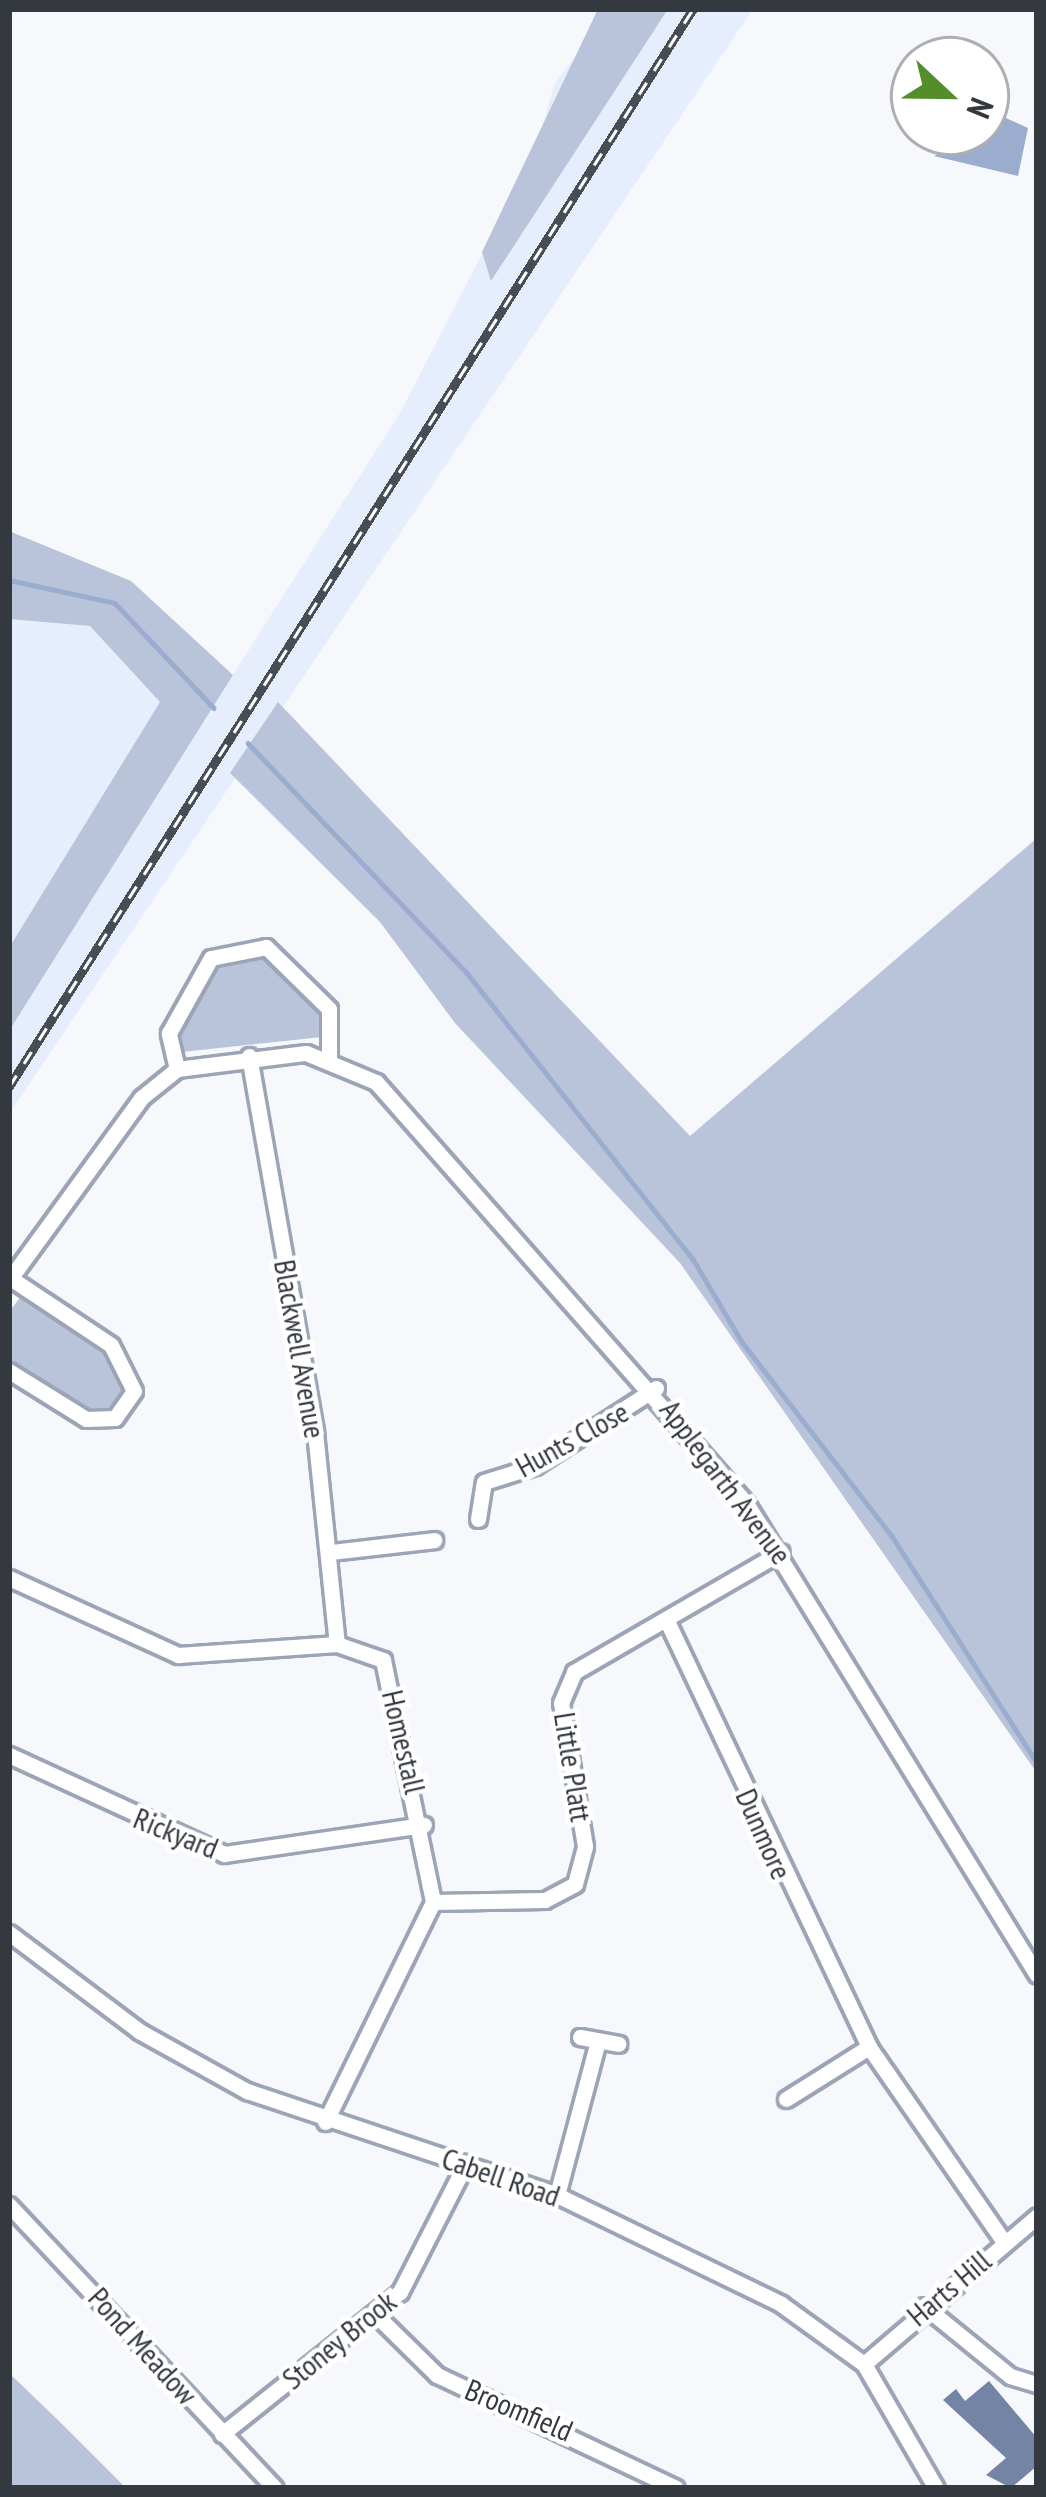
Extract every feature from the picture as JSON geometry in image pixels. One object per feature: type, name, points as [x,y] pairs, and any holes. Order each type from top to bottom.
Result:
[{"type":"street","points":[[9,1371],[86,1419],[115,1418],[134,1391],[112,1346],[9,1279],[140,1098],[177,1069],[170,1033],[212,958],[266,947],[329,1009],[329,1059]]},
{"type":"street","name":"Applegarth Avenue","points":[[177,1069],[249,1056],[329,1059],[376,1082],[656,1388],[781,1552],[1037,1975]]},
{"type":"street","name":"Blackwell Avenue","points":[[249,1056],[331,1552],[337,1644]]},
{"type":"street","name":"Hunts Close","points":[[484,1481],[535,1466],[656,1388]]},
{"type":"street","name":"Hunts Close","points":[[472,1463],[484,1481],[478,1519]]},
{"type":"street","points":[[331,1552],[434,1540]]},
{"type":"street","name":"Little Platt","points":[[433,1902],[544,1900],[575,1884],[585,1846],[565,1688],[587,1659],[781,1552]]},
{"type":"street","points":[[9,1577],[178,1654],[337,1644]]},
{"type":"street","name":"Dunmore","points":[[666,1619],[869,2047],[1004,2242]]},
{"type":"street","name":"Homestall","points":[[337,1644],[383,1660],[424,1825],[433,1902]]},
{"type":"street","name":"Rickyard","points":[[9,1755],[224,1854],[424,1825]]},
{"type":"street","points":[[325,2122],[433,1902]]},
{"type":"street","name":"Cabell Road","points":[[9,1933],[171,2051],[325,2122],[557,2195],[758,2291],[865,2364],[937,2488]]},
{"type":"street","points":[[580,2037],[618,2044]]},
{"type":"street","points":[[557,2195],[598,2041]]},
{"type":"street","points":[[783,2102],[869,2047]]},
{"type":"street","name":"Stoney Brook","points":[[222,2434],[376,2315],[419,2268],[466,2163]]},
{"type":"street","name":"Pond Meadow","points":[[9,2205],[275,2488]]},
{"type":"street","name":"Harts Hill","points":[[865,2364],[924,2306],[1037,2216]]},
{"type":"street","points":[[924,2306],[1010,2376],[1037,2384]]},
{"type":"street","name":"Broomfield","points":[[376,2315],[437,2375],[676,2488]]},
{"type":"shaded area","points":[[598,9],[668,9],[491,281],[482,252]]},
{"type":"shaded area","points":[[610,9],[753,9],[9,1114],[9,619],[90,626],[193,737],[400,413],[537,147],[554,85]]},
{"type":"shaded area","points":[[1010,120],[1028,128],[1018,176],[934,156],[1010,156]]},
{"type":"shaded area","points":[[9,531],[131,581],[233,675],[9,1031],[9,948],[160,702],[90,626],[9,619]]},
{"type":"shaded area","points":[[278,702],[690,1136],[1037,838],[1037,1773],[680,1263],[455,1023],[380,922],[230,773]]},
{"type":"shaded area","points":[[264,954],[320,1013],[322,1037],[182,1052],[175,1038],[217,964]]},
{"type":"shaded area","points":[[22,1295],[112,1360],[125,1380],[121,1404],[103,1416],[77,1412],[9,1364],[9,1312]]},
{"type":"shaded area","points":[[9,2373],[60,2422],[126,2488],[9,2488]]},
{"type":"building","points":[[989,2381],[1037,2438],[1037,2466],[1011,2488],[986,2475],[1006,2458],[943,2400],[956,2389],[965,2401]]},
{"type":"waterway","points":[[9,580],[115,603],[214,708]]},
{"type":"waterway","points":[[248,743],[467,973],[693,1259],[742,1342],[892,1536],[1037,1763]]},
{"type":"railway","points":[[9,1087],[693,9]]}]
